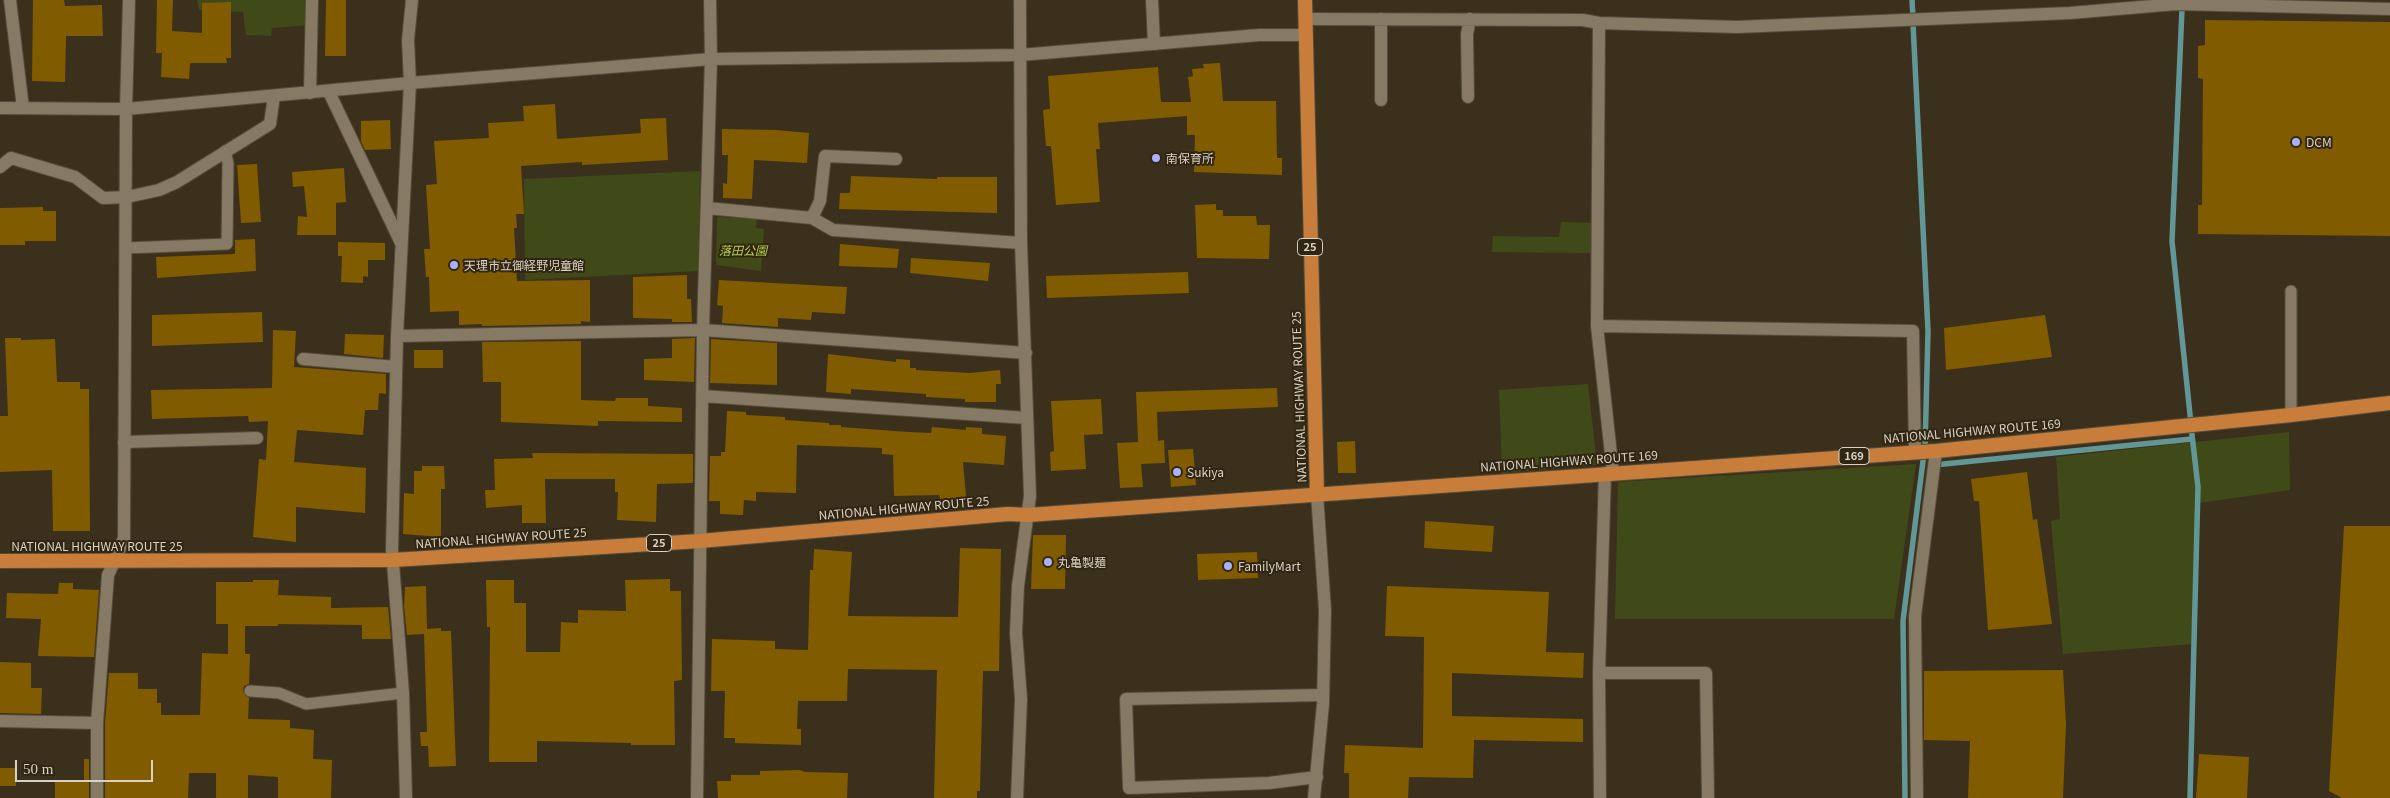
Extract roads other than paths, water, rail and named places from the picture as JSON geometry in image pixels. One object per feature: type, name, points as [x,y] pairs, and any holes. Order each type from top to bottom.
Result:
[{"type":"highway","name":"NATIONAL HIGHWAY ROUTE 25","points":[[0,561],[393,560],[700,540],[1008,514],[1028,515],[1317,494],[1305,0]]},
{"type":"highway","name":"NATIONAL HIGHWAY ROUTE 169","points":[[1317,494],[1915,452],[2291,415],[2390,403]]},
{"type":"street","points":[[10,0],[23,108]]},
{"type":"street","points":[[98,798],[97,722],[108,575],[124,538],[126,109],[129,0]]},
{"type":"street","points":[[310,93],[312,0]]},
{"type":"street","points":[[406,798],[403,693],[393,560],[397,336],[410,83],[408,40],[412,0]]},
{"type":"street","points":[[697,798],[703,330],[711,59],[710,0]]},
{"type":"street","points":[[1017,798],[1021,699],[1016,633],[1018,586],[1030,496],[1021,243],[1020,0]]},
{"type":"street","points":[[1152,0],[1154,44]]},
{"type":"street","points":[[1305,19],[1583,20],[1599,23],[1737,27],[2070,13],[2176,4],[2390,9]]},
{"type":"street","points":[[1381,19],[1381,100]]},
{"type":"street","points":[[1468,97],[1467,34],[1470,19]]},
{"type":"street","points":[[1599,23],[1597,326],[1609,473],[1599,673],[1600,798]]},
{"type":"street","points":[[0,108],[126,109],[329,92],[410,83],[711,59],[1020,55],[1272,34],[1306,35]]},
{"type":"street","points":[[329,92],[402,244]]},
{"type":"street","points":[[0,167],[11,158],[75,177],[103,198],[127,197],[159,190],[177,182],[270,124],[274,96]]},
{"type":"street","points":[[812,218],[820,201],[825,156],[896,159]]},
{"type":"street","points":[[707,208],[812,218],[833,230],[1021,243]]},
{"type":"street","points":[[1597,326],[1913,331],[1915,452]]},
{"type":"street","points":[[397,336],[703,330],[1026,353]]},
{"type":"street","points":[[303,359],[396,367]]},
{"type":"street","points":[[702,396],[1027,418]]},
{"type":"street","points":[[124,442],[257,438]]},
{"type":"street","points":[[1917,798],[1914,616],[1936,450]]},
{"type":"street","points":[[1314,798],[1323,695],[1325,610],[1317,494]]},
{"type":"street","points":[[1599,673],[1706,673],[1708,798]]},
{"type":"street","points":[[1317,777],[1269,783],[1129,788],[1126,699],[1323,695]]},
{"type":"street","points":[[0,721],[97,722]]},
{"type":"lane","points":[[126,248],[227,244],[228,164],[225,151]]},
{"type":"lane","points":[[2291,291],[2291,415]]},
{"type":"lane","points":[[250,690],[279,693],[306,704],[403,693]]},
{"type":"waterway","points":[[1912,0],[1913,17]]},
{"type":"waterway","points":[[2182,9],[2172,241],[2191,424]]},
{"type":"waterway","points":[[1913,23],[1928,331],[1925,450]]},
{"type":"waterway","points":[[2190,798],[2198,487],[2191,426]]},
{"type":"waterway","points":[[1934,465],[2192,439]]},
{"type":"waterway","points":[[1905,798],[1903,621],[1924,453]]},
{"type":"place","name":"DCM","points":[[2296,142]]},
{"type":"place","name":"南保育所","points":[[1156,158]]},
{"type":"place","name":"天理市立御経野児童館","points":[[454,265]]},
{"type":"place","name":"Sukiya","points":[[1177,472]]},
{"type":"place","name":"丸亀製麺","points":[[1048,562]]},
{"type":"place","name":"FamilyMart","points":[[1228,566]]},
{"type":"park label","name":"落田公園","points":[[743,250]]}]
